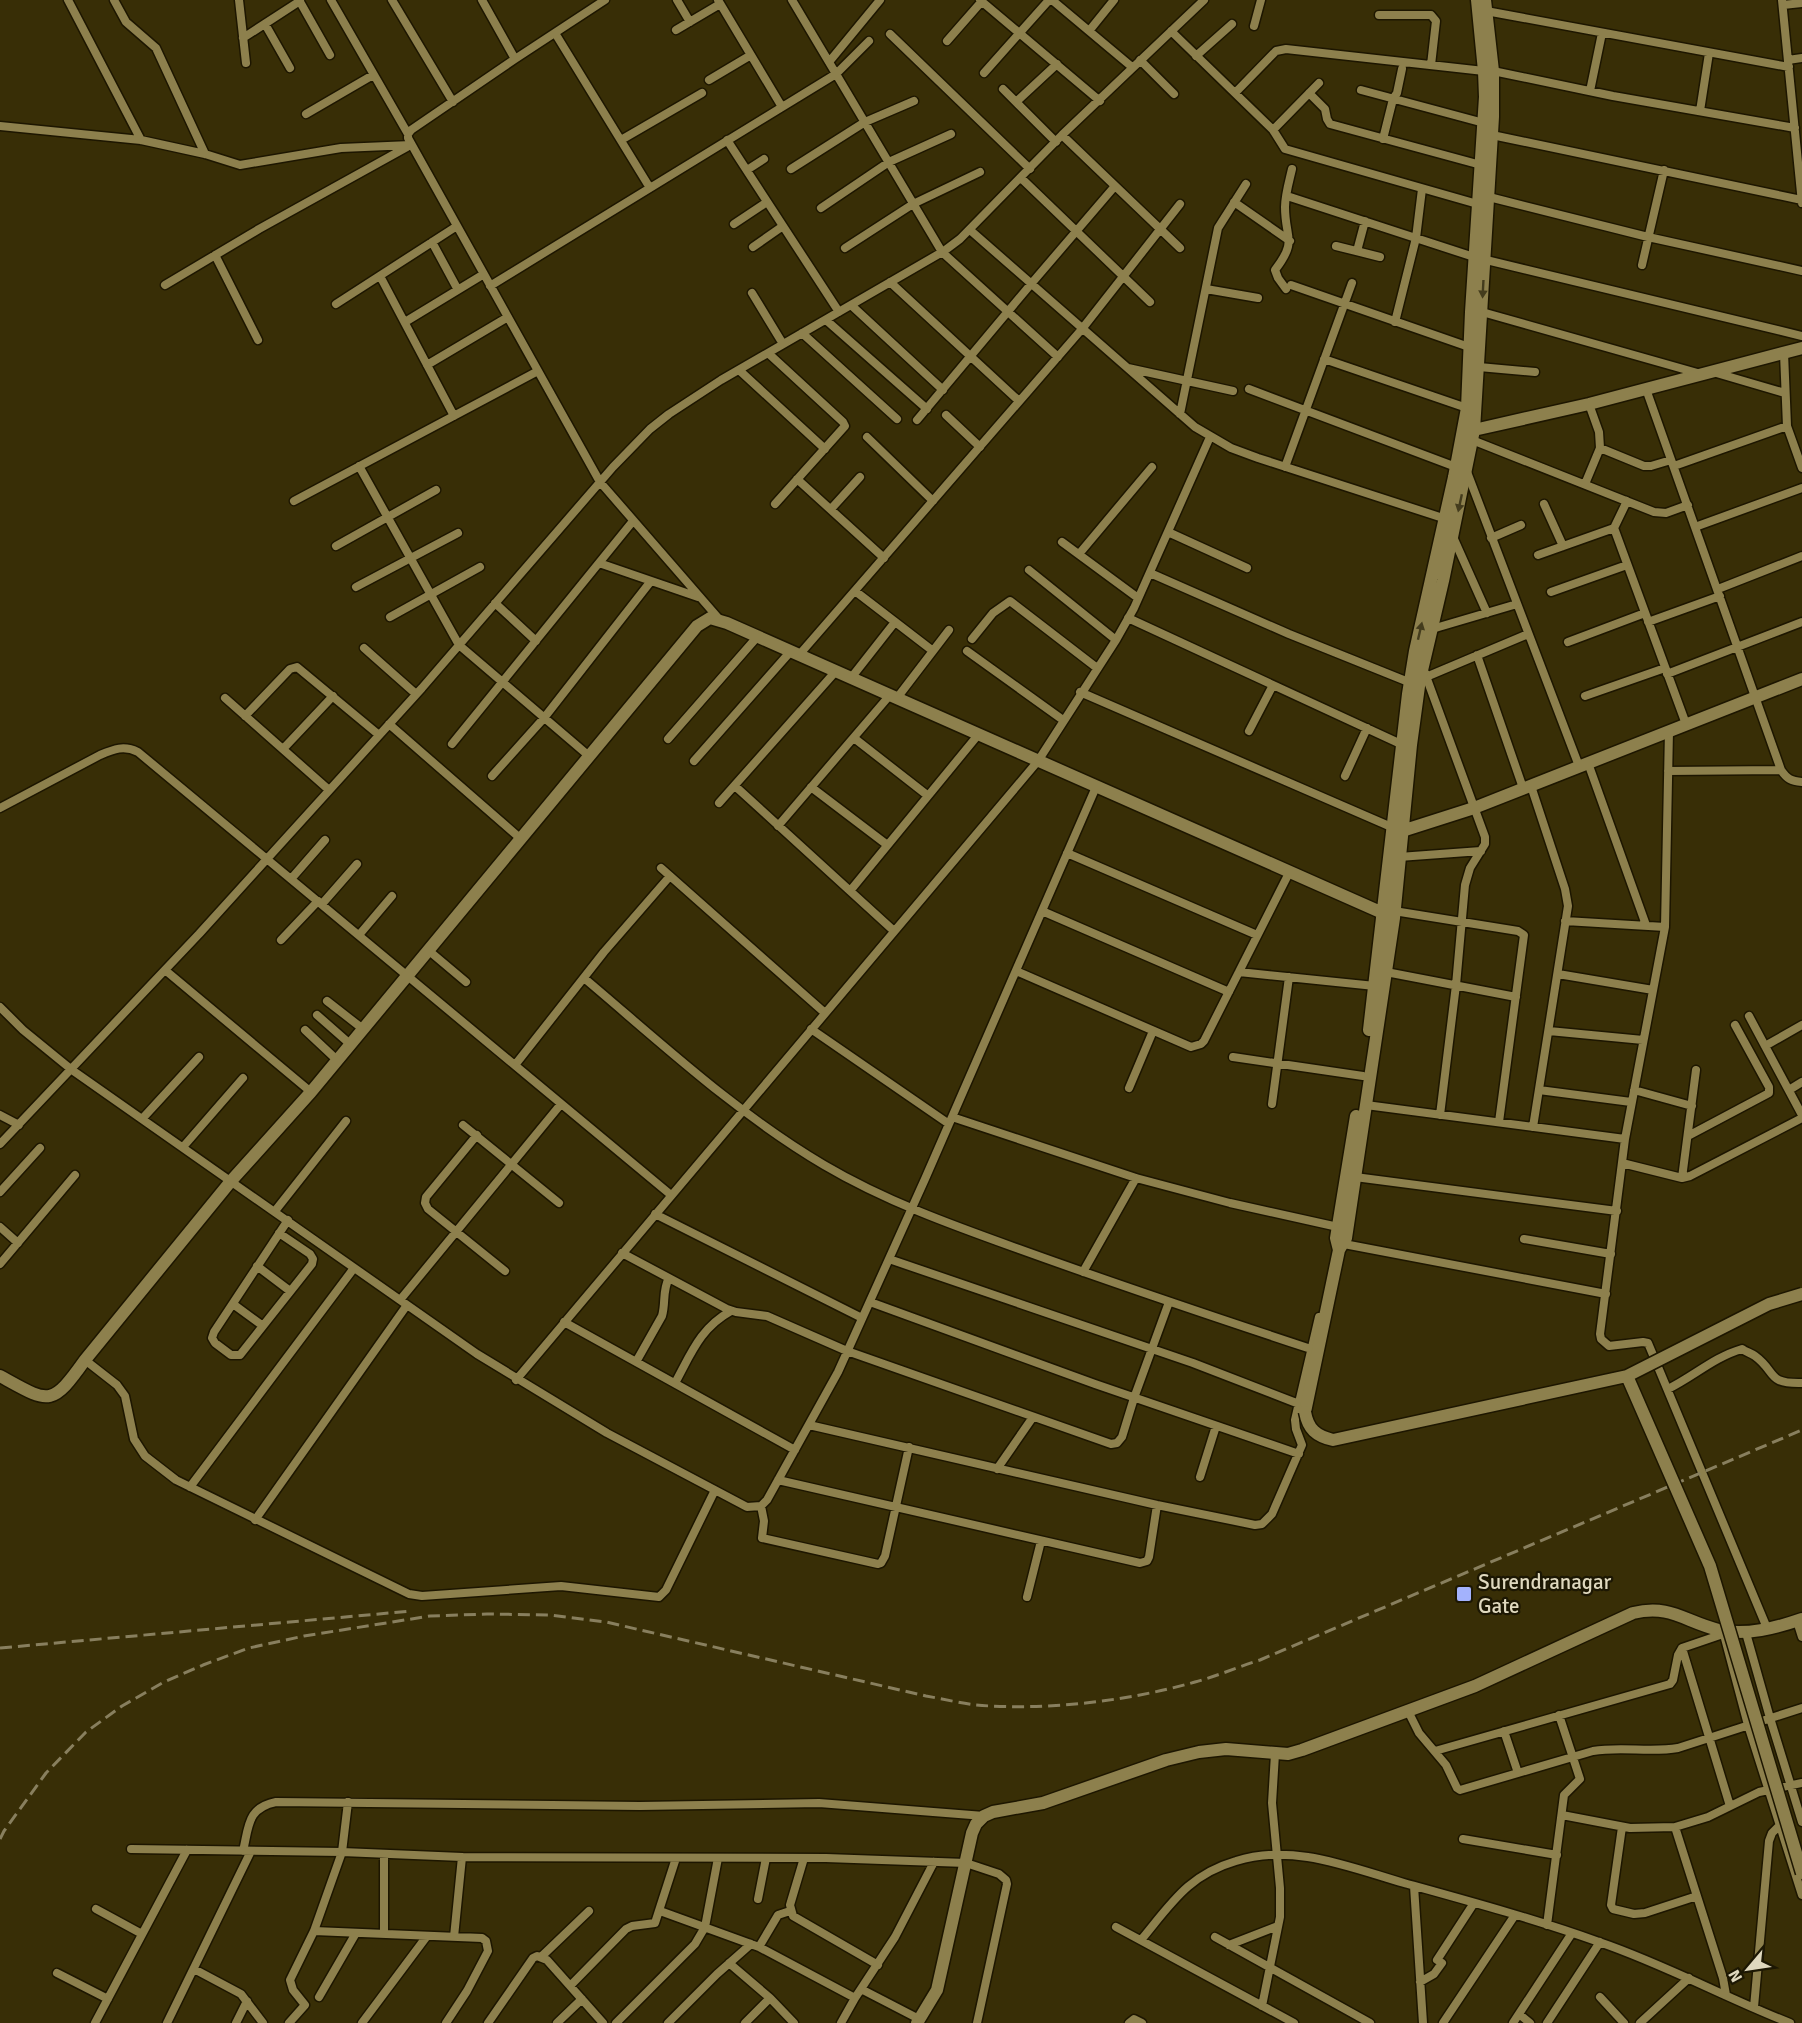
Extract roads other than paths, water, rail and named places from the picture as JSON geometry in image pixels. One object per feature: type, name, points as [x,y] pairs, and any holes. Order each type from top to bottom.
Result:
[{"type":"main road","points":[[1477,0],[1489,71],[1481,165],[1485,202]]},
{"type":"main road","points":[[1470,432],[1467,408],[1469,347],[1492,135],[1486,6]]},
{"type":"main road","points":[[1480,258],[1482,312],[1479,367],[1470,432],[1446,519],[1415,651],[1403,745],[1386,972],[1355,1177],[1302,1408],[1312,1431],[1321,1437],[1333,1440],[1627,1376],[1768,1304],[1802,1294]]},
{"type":"main road","points":[[1470,432],[1589,404],[1802,348]]},
{"type":"main road","points":[[1340,1246],[1338,1227],[1375,986],[1391,915],[1399,857],[1397,829],[1432,629],[1453,537],[1461,470]]},
{"type":"main road","points":[[0,1376],[35,1395],[47,1397],[56,1395],[66,1387],[85,1360],[231,1181],[311,1092],[697,626],[710,618],[758,636],[1289,873],[1391,915]]},
{"type":"main road","points":[[1397,829],[1474,808],[1802,679]]},
{"type":"main road","points":[[1627,1376],[1710,1566],[1802,1874]]},
{"type":"main road","points":[[918,2021],[937,1990],[976,1824],[984,1816],[993,1812],[1043,1803],[1166,1760],[1199,1752],[1245,1749],[1288,1754],[1302,1750],[1475,1686],[1633,1612],[1650,1609],[1666,1611],[1723,1632],[1746,1633],[1799,1620]]},
{"type":"street","points":[[68,0],[141,140]]},
{"type":"street","points":[[114,0],[126,22],[156,48],[206,154]]},
{"type":"street","points":[[239,0],[246,63]]},
{"type":"street","points":[[331,0],[408,134],[411,145],[600,482],[720,620]]},
{"type":"street","points":[[392,0],[453,102]]},
{"type":"street","points":[[482,0],[515,59]]},
{"type":"street","points":[[408,134],[515,59],[605,0]]},
{"type":"street","points":[[677,0],[690,22]]},
{"type":"street","points":[[792,0],[942,252],[1058,357]]},
{"type":"street","points":[[829,62],[880,0]]},
{"type":"street","points":[[984,73],[1051,0],[1132,67]]},
{"type":"street","points":[[1089,31],[1114,0]]},
{"type":"street","points":[[0,1144],[165,970],[389,724],[600,482],[650,429],[669,414],[739,370],[942,252],[970,230],[1132,67],[1204,0]]},
{"type":"street","points":[[1254,26],[1261,0]]},
{"type":"street","points":[[243,38],[299,1],[330,55]]},
{"type":"street","points":[[947,41],[981,1],[1100,100]]},
{"type":"street","points":[[676,30],[719,2],[782,107]]},
{"type":"street","points":[[1492,135],[1802,201],[1799,145],[1795,128],[1782,2],[1802,3]]},
{"type":"street","points":[[1486,6],[1602,33],[1709,53],[1788,63],[1802,58]]},
{"type":"street","points":[[1379,15],[1431,15],[1435,17],[1431,65]]},
{"type":"street","points":[[265,24],[290,68]]},
{"type":"street","points":[[1196,56],[1232,24]]},
{"type":"street","points":[[1171,31],[1273,130],[1281,145],[1293,153],[1422,189],[1802,271]]},
{"type":"street","points":[[555,33],[650,188]]},
{"type":"street","points":[[1590,91],[1602,33]]},
{"type":"street","points":[[890,34],[1030,169]]},
{"type":"street","points":[[490,286],[836,74],[869,41]]},
{"type":"street","points":[[1235,93],[1276,51],[1286,49],[1489,71],[1795,128]]},
{"type":"street","points":[[1700,111],[1709,53]]},
{"type":"street","points":[[709,80],[751,55]]},
{"type":"street","points":[[1140,60],[1174,94]]},
{"type":"street","points":[[1016,102],[1057,64]]},
{"type":"street","points":[[1383,139],[1402,69]]},
{"type":"street","points":[[306,114],[373,75]]},
{"type":"street","points":[[1273,130],[1318,83]]},
{"type":"street","points":[[1003,89],[1115,186],[1180,248]]},
{"type":"street","points":[[1361,90],[1484,123]]},
{"type":"street","points":[[621,140],[702,93]]},
{"type":"street","points":[[1309,93],[1325,109],[1330,124],[1481,165]]},
{"type":"street","points":[[791,169],[865,122],[914,101]]},
{"type":"street","points":[[0,126],[141,140],[206,154],[240,165],[341,148],[411,145]]},
{"type":"street","points":[[820,208],[888,162],[951,134]]},
{"type":"street","points":[[727,141],[839,312]]},
{"type":"street","points":[[165,285],[411,145]]},
{"type":"street","points":[[747,170],[764,159]]},
{"type":"street","points":[[1292,170],[1285,207],[1290,241],[1288,252],[1275,270],[1278,278],[1288,287],[1469,347]]},
{"type":"street","points":[[1642,265],[1664,170]]},
{"type":"street","points":[[845,248],[913,204],[980,172]]},
{"type":"street","points":[[1021,178],[1150,302]]},
{"type":"street","points":[[1180,414],[1218,228],[1246,184]]},
{"type":"street","points":[[917,420],[1115,186]]},
{"type":"street","points":[[1395,322],[1416,238],[1422,189]]},
{"type":"street","points":[[1287,196],[1480,258],[1802,336]]},
{"type":"street","points":[[734,224],[767,202]]},
{"type":"street","points":[[1234,202],[1290,241]]},
{"type":"street","points":[[694,760],[884,558],[1082,329],[1180,204]]},
{"type":"street","points":[[1357,251],[1365,221]]},
{"type":"street","points":[[336,304],[457,226]]},
{"type":"street","points":[[753,247],[783,226]]},
{"type":"street","points":[[970,230],[1125,367],[1210,437],[1231,448],[1285,467],[1446,519]]},
{"type":"street","points":[[432,242],[458,290]]},
{"type":"street","points":[[1336,246],[1380,257]]},
{"type":"street","points":[[215,255],[258,340]]},
{"type":"street","points":[[405,322],[484,274]]},
{"type":"street","points":[[380,276],[454,416]]},
{"type":"street","points":[[890,282],[1019,402]]},
{"type":"street","points":[[1285,467],[1352,283]]},
{"type":"street","points":[[1206,289],[1258,297]]},
{"type":"street","points":[[752,292],[783,344]]},
{"type":"street","points":[[851,305],[943,390]]},
{"type":"street","points":[[1482,312],[1785,393]]},
{"type":"street","points":[[427,365],[508,317]]},
{"type":"street","points":[[826,320],[927,409]]},
{"type":"street","points":[[802,333],[897,418]]},
{"type":"street","points":[[768,353],[845,424],[844,428],[775,504]]},
{"type":"street","points":[[1784,353],[1787,426],[1802,468]]},
{"type":"street","points":[[1324,358],[1467,408]]},
{"type":"street","points":[[1125,367],[1233,391]]},
{"type":"street","points":[[1479,367],[1535,372]]},
{"type":"street","points":[[739,370],[825,448]]},
{"type":"street","points":[[294,501],[538,371]]},
{"type":"street","points":[[1249,389],[1461,470],[1491,538],[1646,925]]},
{"type":"street","points":[[1646,389],[1781,770],[1787,778],[1802,782]]},
{"type":"street","points":[[1585,484],[1600,448],[1599,432],[1589,404]]},
{"type":"street","points":[[946,415],[980,447]]},
{"type":"street","points":[[1600,448],[1644,466],[1651,466],[1672,463],[1787,426]]},
{"type":"street","points":[[1470,432],[1585,484],[1660,513],[1688,505]]},
{"type":"street","points":[[867,437],[933,501]]},
{"type":"street","points":[[516,1380],[1038,761],[1128,618],[1210,437]]},
{"type":"street","points":[[359,466],[459,645],[589,756]]},
{"type":"street","points":[[1078,554],[1152,467]]},
{"type":"street","points":[[831,509],[860,477]]},
{"type":"street","points":[[797,479],[884,558]]},
{"type":"street","points":[[1695,527],[1802,488]]},
{"type":"street","points":[[336,546],[436,489]]},
{"type":"street","points":[[1627,501],[1614,528],[1686,724]]},
{"type":"street","points":[[1544,504],[1563,546]]},
{"type":"street","points":[[452,744],[633,520]]},
{"type":"street","points":[[1491,538],[1521,525]]},
{"type":"street","points":[[1538,555],[1614,528]]},
{"type":"street","points":[[1168,532],[1247,568]]},
{"type":"street","points":[[356,587],[458,533]]},
{"type":"street","points":[[1453,537],[1487,613]]},
{"type":"street","points":[[1062,542],[1138,598]]},
{"type":"street","points":[[1568,642],[1719,593],[1802,556]]},
{"type":"street","points":[[599,563],[700,598]]},
{"type":"street","points":[[1551,592],[1628,565]]},
{"type":"street","points":[[390,617],[480,567]]},
{"type":"street","points":[[1029,570],[1116,640]]},
{"type":"street","points":[[1150,573],[1290,634],[1411,683]]},
{"type":"street","points":[[492,777],[544,718],[651,581]]},
{"type":"street","points":[[855,591],[933,651]]},
{"type":"street","points":[[972,639],[993,613],[1010,601],[1097,668]]},
{"type":"street","points":[[495,603],[536,640]]},
{"type":"street","points":[[1432,629],[1517,604]]},
{"type":"street","points":[[1128,618],[1403,745]]},
{"type":"street","points":[[851,678],[895,622]]},
{"type":"street","points":[[1585,696],[1738,647],[1802,622]]},
{"type":"street","points":[[778,826],[854,738],[893,697],[949,630]]},
{"type":"street","points":[[1440,1115],[1467,875],[1482,851],[1485,837],[1424,672],[1477,655],[1528,634]]},
{"type":"street","points":[[668,739],[758,636]]},
{"type":"street","points":[[364,648],[416,694]]},
{"type":"street","points":[[967,651],[1063,720]]},
{"type":"street","points":[[1477,655],[1565,889],[1568,906],[1533,1127]]},
{"type":"street","points":[[245,716],[293,667],[300,668],[379,735]]},
{"type":"street","points":[[719,804],[836,671]]},
{"type":"street","points":[[1249,730],[1273,685]]},
{"type":"street","points":[[1080,692],[1397,829]]},
{"type":"street","points":[[283,749],[333,696]]},
{"type":"street","points":[[225,698],[329,790]]},
{"type":"street","points":[[389,724],[521,839]]},
{"type":"street","points":[[1345,776],[1367,729]]},
{"type":"street","points":[[1669,731],[1665,927],[1625,1139],[1600,1334],[1605,1344],[1613,1347],[1648,1343],[1767,1628]]},
{"type":"street","points":[[850,891],[886,844],[978,735]]},
{"type":"street","points":[[854,738],[927,795]]},
{"type":"street","points":[[0,808],[117,748],[129,747],[138,752],[671,1195]]},
{"type":"street","points":[[1668,771],[1781,770]]},
{"type":"street","points":[[735,786],[894,931]]},
{"type":"street","points":[[811,787],[886,844]]},
{"type":"street","points":[[0,1007],[23,1030],[72,1070],[516,1380],[607,1433],[747,1507],[754,1508],[761,1506],[767,1500],[848,1351],[1096,787]]},
{"type":"street","points":[[291,879],[325,840]]},
{"type":"street","points":[[1399,857],[1482,851]]},
{"type":"street","points":[[1068,853],[1257,935]]},
{"type":"street","points":[[281,940],[357,864]]},
{"type":"street","points":[[661,868],[825,1013]]},
{"type":"street","points":[[1016,971],[1191,1047],[1201,1044],[1289,873]]},
{"type":"street","points":[[515,1065],[584,978],[670,876]]},
{"type":"street","points":[[359,935],[392,896]]},
{"type":"street","points":[[1042,911],[1229,992]]},
{"type":"street","points":[[1391,915],[1518,930],[1524,935],[1499,1122]]},
{"type":"street","points":[[1566,921],[1665,927]]},
{"type":"street","points":[[428,950],[466,982]]},
{"type":"street","points":[[165,970],[311,1092]]},
{"type":"street","points":[[1239,972],[1375,986]]},
{"type":"street","points":[[1386,972],[1516,996]]},
{"type":"street","points":[[1558,974],[1653,990]]},
{"type":"street","points":[[1272,1104],[1288,977]]},
{"type":"street","points":[[584,978],[742,1110],[824,1165],[911,1210],[1169,1302],[1311,1349]]},
{"type":"street","points":[[327,1001],[363,1029]]},
{"type":"street","points":[[317,1015],[350,1044]]},
{"type":"street","points":[[1622,1163],[1682,1178],[1699,1172],[1802,1116],[1749,1016]]},
{"type":"street","points":[[1688,1136],[1769,1093],[1769,1087],[1735,1025]]},
{"type":"street","points":[[1765,1046],[1802,1025]]},
{"type":"street","points":[[811,1029],[951,1121],[1136,1178],[1230,1203],[1338,1227]]},
{"type":"street","points":[[305,1030],[337,1060]]},
{"type":"street","points":[[1129,1088],[1153,1031]]},
{"type":"street","points":[[1549,1031],[1643,1040]]},
{"type":"street","points":[[142,1119],[199,1057]]},
{"type":"street","points":[[1233,1057],[1363,1076]]},
{"type":"street","points":[[1682,1178],[1696,1071]]},
{"type":"street","points":[[183,1148],[243,1078]]},
{"type":"street","points":[[1788,1090],[1802,1082]]},
{"type":"street","points":[[1539,1090],[1631,1102]]},
{"type":"street","points":[[1634,1090],[1692,1106]]},
{"type":"street","points":[[255,1520],[403,1302],[455,1232],[561,1104]]},
{"type":"street","points":[[1366,1105],[1625,1139]]},
{"type":"street","points":[[0,1115],[19,1125]]},
{"type":"street","points":[[275,1211],[346,1121]]},
{"type":"street","points":[[464,1125],[559,1203]]},
{"type":"street","points":[[477,1136],[426,1197],[425,1203],[428,1209],[504,1271]]},
{"type":"street","points":[[0,1192],[40,1148]]},
{"type":"street","points":[[0,1264],[75,1175]]},
{"type":"street","points":[[1355,1177],[1617,1211]]},
{"type":"street","points":[[1083,1272],[1136,1178]]},
{"type":"street","points":[[655,1214],[862,1318]]},
{"type":"street","points":[[279,1233],[310,1254],[313,1258],[312,1264],[240,1355],[231,1355],[215,1343],[212,1338],[214,1332],[257,1266],[279,1233],[288,1220]]},
{"type":"street","points":[[0,1227],[18,1243]]},
{"type":"street","points":[[1524,1239],[1611,1254]]},
{"type":"street","points":[[809,1425],[1157,1506],[1255,1525],[1262,1524],[1272,1514],[1302,1446],[1295,1420],[1302,1408],[1311,1349],[1340,1246],[1606,1294]]},
{"type":"street","points":[[622,1253],[731,1311],[767,1316],[848,1351],[1111,1443],[1117,1443],[1122,1437],[1169,1302]]},
{"type":"street","points":[[889,1259],[1151,1349],[1302,1408]]},
{"type":"street","points":[[257,1266],[290,1291]]},
{"type":"street","points":[[190,1487],[354,1268]]},
{"type":"street","points":[[636,1362],[662,1316],[663,1292],[669,1278]]},
{"type":"street","points":[[870,1302],[1134,1398],[1299,1454]]},
{"type":"street","points":[[233,1304],[263,1326]]},
{"type":"street","points":[[675,1383],[702,1334],[719,1317],[731,1311]]},
{"type":"street","points":[[564,1322],[795,1450]]},
{"type":"street","points":[[1668,1389],[1688,1379],[1726,1353],[1742,1349],[1755,1356],[1774,1377],[1785,1384],[1802,1383]]},
{"type":"street","points":[[85,1360],[117,1385],[125,1396],[134,1439],[145,1456],[176,1480],[378,1580],[416,1596],[561,1586],[659,1597],[666,1590],[715,1490]]},
{"type":"street","points":[[997,1469],[1034,1417]]},
{"type":"street","points":[[1200,1477],[1216,1426]]},
{"type":"street","points":[[761,1506],[764,1521],[762,1538],[878,1564],[884,1559],[909,1447]]},
{"type":"street","points":[[778,1480],[1144,1563],[1149,1557],[1157,1506]]},
{"type":"street","points":[[1027,1597],[1041,1541]]},
{"type":"street","points":[[1799,1620],[1802,1636]]},
{"type":"street","points":[[1435,1751],[1670,1684],[1673,1680],[1678,1654],[1682,1648],[1723,1632],[1748,1725],[1802,1895]]},
{"type":"street","points":[[1746,1633],[1802,1822]]},
{"type":"street","points":[[1682,1648],[1730,1806]]},
{"type":"street","points":[[1408,1711],[1419,1733],[1446,1765],[1460,1790],[1609,1748],[1666,1750],[1802,1708]]},
{"type":"street","points":[[1547,1925],[1565,1792],[1580,1779],[1558,1715]]},
{"type":"street","points":[[1504,1731],[1518,1773]]},
{"type":"street","points":[[1262,2006],[1278,1926],[1280,1888],[1272,1803],[1275,1754]]},
{"type":"street","points":[[1562,1815],[1622,1827],[1675,1827],[1708,1817],[1749,1795],[1802,1783]]},
{"type":"street","points":[[167,2023],[247,1851],[251,1817],[265,1804],[348,1802],[640,1806],[819,1803],[984,1816]]},
{"type":"street","points":[[288,2023],[305,2005],[293,1989],[290,1980],[314,1931],[342,1852],[348,1802]]},
{"type":"street","points":[[1754,2007],[1769,1841],[1772,1833],[1780,1825]]},
{"type":"street","points":[[1622,1827],[1611,1905],[1613,1909],[1634,1914],[1645,1913],[1697,1896]]},
{"type":"street","points":[[1675,1827],[1723,1978],[1726,1995]]},
{"type":"street","points":[[1462,1839],[1557,1855]]},
{"type":"street","points":[[131,1849],[342,1852],[462,1857],[804,1858],[966,1863],[999,1874],[1007,1884],[977,2023]]},
{"type":"street","points":[[95,2023],[187,1850]]},
{"type":"street","points":[[384,1854],[384,1934]]},
{"type":"street","points":[[1141,1940],[1183,1891],[1201,1875],[1238,1860],[1278,1854],[1319,1859],[1600,1942],[1790,2023]]},
{"type":"street","points":[[454,1937],[462,1857]]},
{"type":"street","points":[[570,1986],[626,1929],[633,1926],[652,1925],[657,1920],[676,1858]]},
{"type":"street","points":[[615,2023],[695,1944],[705,1927],[718,1858]]},
{"type":"street","points":[[758,1899],[766,1858]]},
{"type":"street","points":[[804,1858],[790,1905],[790,1911],[795,1919],[878,1965]]},
{"type":"street","points":[[841,2023],[895,1937],[934,1862]]},
{"type":"street","points":[[1414,1886],[1422,2023]]},
{"type":"street","points":[[1420,1982],[1434,1974],[1474,1903]]},
{"type":"street","points":[[96,1909],[142,1934]]},
{"type":"street","points":[[488,2023],[533,1958],[542,1956],[589,1911]]},
{"type":"street","points":[[660,1911],[755,1945],[855,1998]]},
{"type":"street","points":[[668,2023],[729,1963],[755,1945],[778,1915],[790,1911]]},
{"type":"street","points":[[1443,2023],[1515,1916]]},
{"type":"street","points":[[1229,1945],[1278,1926]]},
{"type":"street","points":[[1116,1927],[1294,2023]]},
{"type":"street","points":[[314,1931],[482,1938],[486,1941],[488,1951],[467,1991],[446,2023]]},
{"type":"street","points":[[319,1997],[356,1933]]},
{"type":"street","points":[[1513,2023],[1572,1933]]},
{"type":"street","points":[[363,2023],[427,1936]]},
{"type":"street","points":[[1215,1937],[1370,2023]]},
{"type":"street","points":[[1547,2023],[1600,1942]]},
{"type":"street","points":[[542,1956],[603,2023]]},
{"type":"street","points":[[729,1963],[770,1998],[794,2023]]},
{"type":"street","points":[[194,1968],[241,1994],[263,2023]]},
{"type":"street","points":[[57,1973],[108,1999]]},
{"type":"street","points":[[1641,2023],[1689,1978]]},
{"type":"street","points":[[861,1989],[918,2021]]},
{"type":"street","points":[[1600,1997],[1624,2023]]},
{"type":"street","points":[[745,2023],[770,1998]]},
{"type":"street","points":[[557,2023],[582,1999]]},
{"type":"street","points":[[236,2023],[248,2001]]},
{"type":"street","points":[[1519,2014],[1530,2023]]},
{"type":"street","points":[[1129,2023],[1134,2019],[1142,2023]]},
{"type":"railway","points":[[0,1839],[46,1773],[86,1732],[122,1706],[164,1682],[249,1648],[304,1636],[430,1616],[549,1615],[606,1622],[926,1696],[970,1704],[1030,1707],[1087,1703],[1169,1689],[1260,1660],[1802,1430]]},
{"type":"railway","points":[[0,1648],[412,1611]]},
{"type":"place","name":"Surendranagar Gate","points":[[1464,1594]]}]
